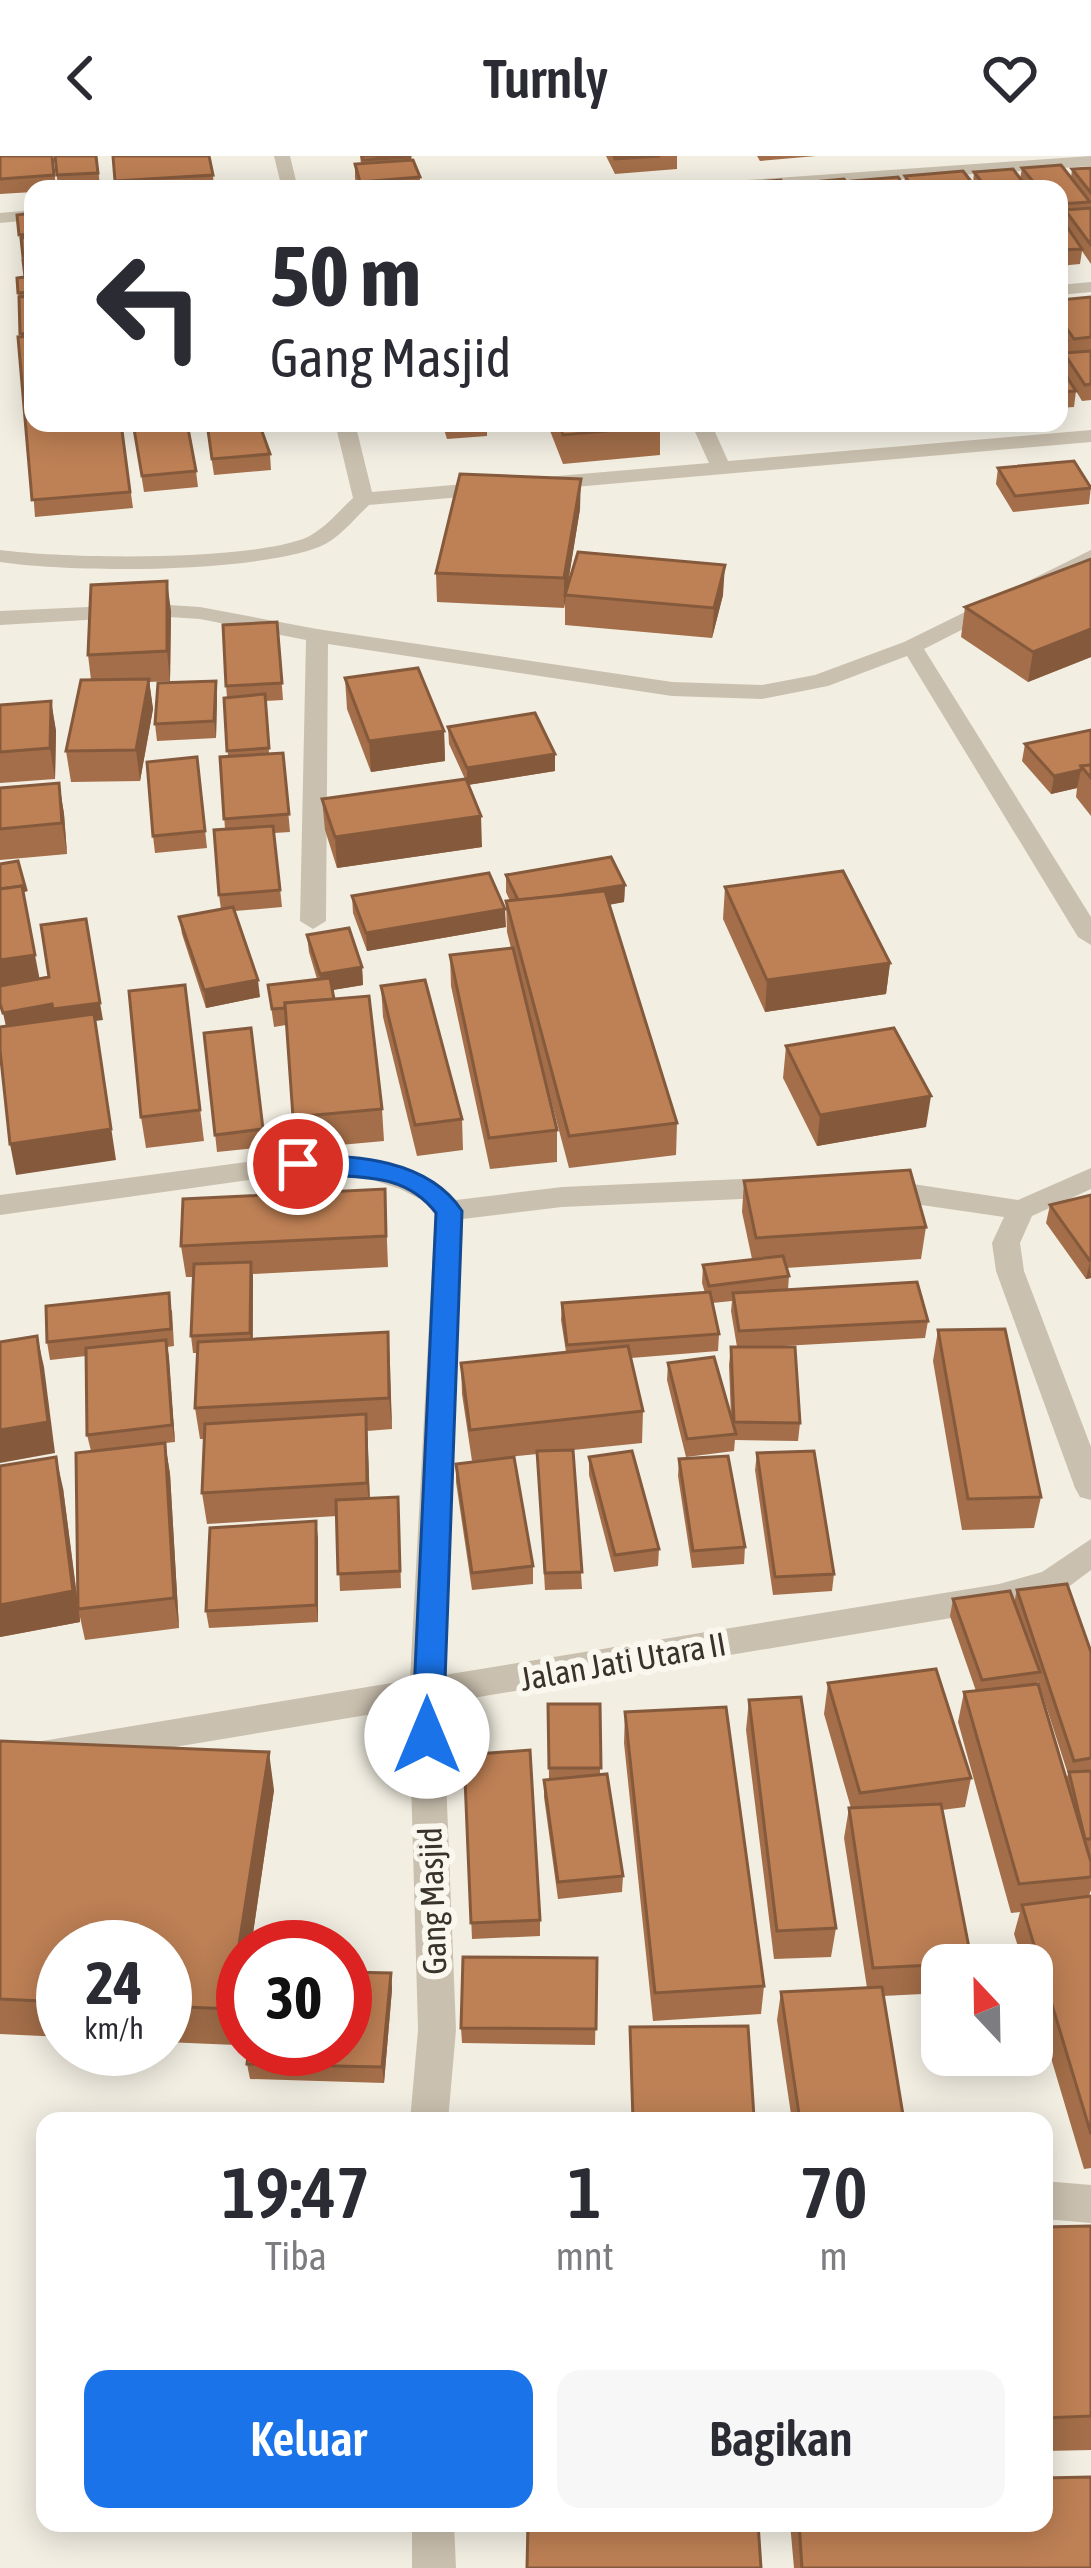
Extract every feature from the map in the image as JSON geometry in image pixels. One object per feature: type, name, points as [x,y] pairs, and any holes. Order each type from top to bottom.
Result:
[{"type":"street","points":[[819,180],[1091,161]]},
{"type":"street","points":[[347,432],[363,499]]},
{"type":"street","points":[[705,432],[720,466]]},
{"type":"street","points":[[0,556],[54,560],[281,551],[316,541],[363,499],[1091,436]]},
{"type":"street","points":[[0,618],[154,610],[227,616],[316,636],[724,693],[762,692],[820,680],[912,647],[1091,556]]},
{"type":"street","points":[[314,921],[316,636]]},
{"type":"street","points":[[912,647],[1091,937]]},
{"type":"street","points":[[0,1205],[298,1164],[353,1164],[410,1181],[436,1195],[449,1211],[562,1197],[806,1186]]},
{"type":"street","points":[[847,1187],[1021,1210],[1091,1178]]},
{"type":"street","points":[[1021,1210],[1006,1243],[1010,1271],[1091,1488]]},
{"type":"street","name":"Gang Masjid","points":[[430,2112],[437,2030],[426,1695],[449,1211]]},
{"type":"street","name":"Jalan Jati Utara II","points":[[0,1762],[999,1597],[1052,1582],[1091,1552]]},
{"type":"street","points":[[1053,2201],[1091,2204]]},
{"type":"street","points":[[433,2532],[434,2568]]},
{"type":"building","points":[[0,156],[52,156],[54,175],[0,179]]},
{"type":"building","points":[[55,156],[96,156],[98,173],[57,175]]},
{"type":"building","points":[[113,156],[209,156],[213,175],[131,180],[115,180]]},
{"type":"building","points":[[362,156],[410,156],[410,157],[363,160]]},
{"type":"building","points":[[413,160],[420,177],[359,180],[355,164]]},
{"type":"building","points":[[1061,165],[1090,202],[1068,203],[1068,180],[1032,180],[1022,168]]},
{"type":"building","points":[[1091,168],[1091,193],[1072,169]]},
{"type":"building","points":[[1013,169],[1021,180],[980,180],[974,172]]},
{"type":"building","points":[[963,171],[970,180],[908,180],[905,176]]},
{"type":"building","points":[[1091,208],[1091,245],[1068,214],[1068,210]]},
{"type":"building","points":[[24,214],[24,235],[19,235],[17,215]]},
{"type":"building","points":[[1068,228],[1082,249],[1068,250]]},
{"type":"building","points":[[24,277],[24,293],[18,293],[17,278]]},
{"type":"building","points":[[19,297],[24,297],[24,334],[20,334]]},
{"type":"building","points":[[1091,297],[1091,337],[1074,339],[1068,330],[1068,299]]},
{"type":"building","points":[[18,337],[24,337],[24,407]]},
{"type":"building","points":[[1091,351],[1091,384],[1085,385],[1068,353]]},
{"type":"building","points":[[26,432],[122,432],[130,492],[32,500]]},
{"type":"building","points":[[135,432],[189,432],[196,471],[142,476]]},
{"type":"building","points":[[208,432],[262,432],[270,454],[212,459]]},
{"type":"building","points":[[1074,461],[1091,488],[1015,496],[998,468]]},
{"type":"building","points":[[460,474],[581,479],[564,578],[436,573]]},
{"type":"building","points":[[578,552],[725,565],[714,608],[565,595]]},
{"type":"building","points":[[1091,559],[1091,629],[1033,652],[965,607]]},
{"type":"building","points":[[167,581],[167,651],[88,655],[91,585]]},
{"type":"building","points":[[277,622],[282,683],[226,686],[223,625]]},
{"type":"building","points":[[418,668],[444,731],[369,741],[345,678]]},
{"type":"building","points":[[149,679],[136,750],[66,751],[81,680]]},
{"type":"building","points":[[216,681],[214,721],[155,724],[158,683]]},
{"type":"building","points":[[265,694],[269,748],[227,751],[224,698]]},
{"type":"building","points":[[51,701],[50,748],[0,752],[0,705]]},
{"type":"building","points":[[535,713],[555,754],[467,768],[448,727]]},
{"type":"building","points":[[1091,730],[1091,765],[1054,776],[1025,744]]},
{"type":"building","points":[[283,753],[289,814],[224,819],[220,757]]},
{"type":"building","points":[[197,757],[205,831],[153,836],[147,762]]},
{"type":"building","points":[[466,779],[481,816],[335,837],[322,799]]},
{"type":"building","points":[[59,783],[62,823],[0,829],[0,788]]},
{"type":"building","points":[[273,826],[280,890],[219,895],[214,830]]},
{"type":"building","points":[[611,857],[625,885],[518,900],[506,875]]},
{"type":"building","points":[[18,861],[26,890],[22,886],[0,889],[0,864]]},
{"type":"building","points":[[843,871],[890,963],[767,980],[725,887]]},
{"type":"building","points":[[489,873],[505,909],[366,933],[352,896]]},
{"type":"building","points":[[22,886],[35,955],[0,960],[0,889]]},
{"type":"building","points":[[605,891],[677,1123],[569,1136],[506,901]]},
{"type":"building","points":[[233,907],[258,980],[204,990],[179,917]]},
{"type":"building","points":[[86,919],[100,1003],[53,1009],[52,1004],[3,1013],[0,986],[49,977],[41,925]]},
{"type":"building","points":[[349,928],[362,967],[320,974],[307,935]]},
{"type":"building","points":[[513,948],[557,1130],[489,1138],[450,955]]},
{"type":"building","points":[[330,978],[334,999],[285,1003],[285,1008],[272,1009],[268,985]]},
{"type":"building","points":[[425,980],[462,1119],[415,1125],[381,986]]},
{"type":"building","points":[[185,985],[200,1110],[141,1117],[129,991]]},
{"type":"building","points":[[369,996],[382,1109],[293,1117],[285,1003]]},
{"type":"building","points":[[94,1014],[111,1129],[10,1144],[0,1027]]},
{"type":"building","points":[[251,1028],[263,1129],[215,1135],[204,1033]]},
{"type":"building","points":[[894,1028],[931,1096],[820,1115],[786,1046]]},
{"type":"building","points":[[910,1170],[926,1227],[756,1238],[744,1181]]},
{"type":"building","points":[[385,1189],[386,1236],[181,1246],[183,1199]]},
{"type":"building","points":[[1091,1195],[1091,1261],[1090,1261],[1050,1205]]},
{"type":"building","points":[[783,1256],[789,1276],[709,1286],[703,1265]]},
{"type":"building","points":[[251,1262],[250,1333],[191,1336],[194,1264]]},
{"type":"building","points":[[917,1282],[928,1321],[739,1331],[733,1293]]},
{"type":"building","points":[[710,1292],[719,1334],[567,1345],[562,1303]]},
{"type":"building","points":[[169,1293],[171,1329],[47,1342],[46,1306]]},
{"type":"building","points":[[1005,1329],[1041,1497],[968,1499],[938,1330]]},
{"type":"building","points":[[388,1332],[389,1398],[195,1408],[198,1342]]},
{"type":"building","points":[[37,1336],[48,1422],[0,1430],[0,1342]]},
{"type":"building","points":[[166,1340],[172,1425],[87,1435],[86,1348]]},
{"type":"building","points":[[628,1346],[643,1411],[470,1430],[461,1363]]},
{"type":"building","points":[[731,1347],[795,1347],[800,1423],[734,1422]]},
{"type":"building","points":[[714,1357],[736,1434],[687,1439],[668,1363]]},
{"type":"building","points":[[366,1414],[367,1483],[202,1493],[205,1424]]},
{"type":"building","points":[[165,1443],[174,1598],[78,1609],[76,1453]]},
{"type":"building","points":[[573,1450],[582,1572],[545,1573],[537,1451]]},
{"type":"building","points":[[632,1451],[659,1549],[615,1555],[589,1457]]},
{"type":"building","points":[[814,1451],[834,1574],[775,1577],[757,1453]]},
{"type":"building","points":[[728,1456],[745,1547],[693,1551],[679,1459]]},
{"type":"building","points":[[56,1457],[73,1591],[0,1605],[0,1466]]},
{"type":"building","points":[[514,1457],[533,1566],[472,1573],[456,1464]]},
{"type":"building","points":[[398,1497],[400,1571],[338,1574],[336,1500]]},
{"type":"building","points":[[316,1521],[316,1605],[206,1611],[210,1528]]},
{"type":"building","points":[[1067,1584],[1091,1652],[1091,1758],[1074,1761],[1017,1590]]},
{"type":"building","points":[[1010,1591],[1040,1672],[982,1680],[953,1599]]},
{"type":"building","points":[[936,1669],[971,1778],[860,1793],[828,1683]]},
{"type":"building","points":[[1038,1684],[1091,1862],[1091,1877],[1019,1884],[964,1692]]},
{"type":"building","points":[[801,1697],[836,1928],[777,1931],[749,1700]]},
{"type":"building","points":[[548,1704],[600,1704],[601,1768],[549,1768]]},
{"type":"building","points":[[726,1707],[764,1986],[655,1993],[625,1712]]},
{"type":"building","points":[[0,1741],[269,1752],[243,1920],[216,1920],[216,2008],[192,2007],[192,1920],[36,1920],[36,2001],[0,1999]]},
{"type":"building","points":[[530,1750],[540,1920],[471,1923],[464,1755]]},
{"type":"building","points":[[1091,1771],[1091,1839],[1085,1839],[1069,1772]]},
{"type":"building","points":[[607,1774],[623,1876],[558,1882],[544,1780]]},
{"type":"building","points":[[941,1804],[968,1944],[921,1944],[921,1966],[873,1968],[849,1808]]},
{"type":"building","points":[[1091,1896],[1091,2134],[1053,2008],[1053,1944],[1034,1944],[1022,1905]]},
{"type":"building","points":[[463,1957],[597,1958],[596,2029],[461,2028]]},
{"type":"building","points":[[372,1973],[391,1973],[382,2067],[372,2067]]},
{"type":"building","points":[[882,1987],[903,2112],[799,2112],[781,1992]]},
{"type":"building","points":[[748,2026],[754,2112],[633,2112],[630,2027]]},
{"type":"building","points":[[1091,2226],[1091,2416],[1053,2418],[1053,2227]]},
{"type":"building","points":[[1091,2477],[1091,2568],[802,2568],[800,2532],[1053,2532],[1053,2478]]},
{"type":"building","points":[[528,2532],[759,2532],[761,2568],[527,2568]]},
{"type":"route","points":[[298,1164],[353,1164],[387,1172],[436,1195],[449,1211],[427,1736]]}]
